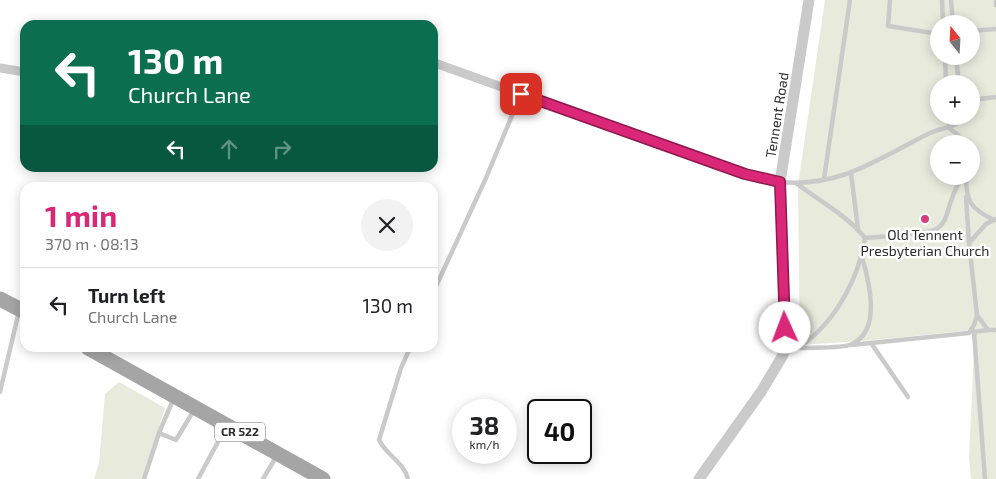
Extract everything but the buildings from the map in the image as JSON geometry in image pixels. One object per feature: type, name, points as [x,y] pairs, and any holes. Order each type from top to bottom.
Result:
[{"type":"main road","points":[[0,298],[20,310]]},
{"type":"main road","name":"CR 522","points":[[95,352],[196,407],[314,477]]},
{"type":"street","name":"Tennent Road","points":[[699,479],[764,386],[783,355],[785,328],[780,182],[809,0]]},
{"type":"street","points":[[438,64],[751,176],[780,182]]},
{"type":"street","points":[[0,68],[20,71]]},
{"type":"lane","points":[[824,179],[850,0]]},
{"type":"lane","points":[[890,0],[888,26],[930,33]]},
{"type":"lane","points":[[942,0],[943,15]]},
{"type":"lane","points":[[951,0],[952,15]]},
{"type":"lane","points":[[996,0],[996,5]]},
{"type":"lane","points":[[980,31],[996,29]]},
{"type":"lane","points":[[438,282],[486,178],[521,94]]},
{"type":"lane","points":[[980,99],[996,97]]},
{"type":"lane","points":[[780,182],[796,183],[851,173],[886,157],[936,130],[949,128],[954,125]]},
{"type":"lane","points":[[949,128],[958,135]]},
{"type":"lane","points":[[851,173],[858,229]]},
{"type":"lane","points":[[796,183],[858,229],[864,238],[862,257],[850,286],[823,326],[801,348]]},
{"type":"lane","points":[[864,238],[914,232],[926,233],[936,230],[944,222],[955,189],[959,185]]},
{"type":"lane","points":[[966,185],[969,243],[977,314],[972,332],[986,479]]},
{"type":"lane","points":[[966,196],[974,208],[995,220]]},
{"type":"lane","points":[[969,243],[981,228],[995,220]]},
{"type":"lane","points":[[851,345],[864,334],[870,319],[865,268],[862,257]]},
{"type":"lane","points":[[977,314],[988,330]]},
{"type":"lane","points":[[0,392],[20,318]]},
{"type":"lane","points":[[783,355],[801,348],[851,345],[996,330]]},
{"type":"lane","points":[[871,343],[908,397]]},
{"type":"lane","points":[[408,352],[401,368],[379,440],[382,446],[403,466],[408,479]]},
{"type":"lane","points":[[144,479],[159,433],[175,396]]},
{"type":"lane","points":[[159,433],[176,440],[196,407]]},
{"type":"lane","points":[[198,479],[227,425]]},
{"type":"lane","points":[[263,479],[278,454]]},
{"type":"shaded area","points":[[825,0],[996,0],[996,479],[971,479],[969,458],[975,330],[800,345],[798,185]]},
{"type":"shaded area","points":[[119,382],[165,408],[142,479],[94,479],[99,463],[105,394]]},
{"type":"place","name":"Old Tennent Presbyterian Church","points":[[925,219]]},
{"type":"route","points":[[521,94],[745,174],[760,179],[780,182],[785,328]]}]
